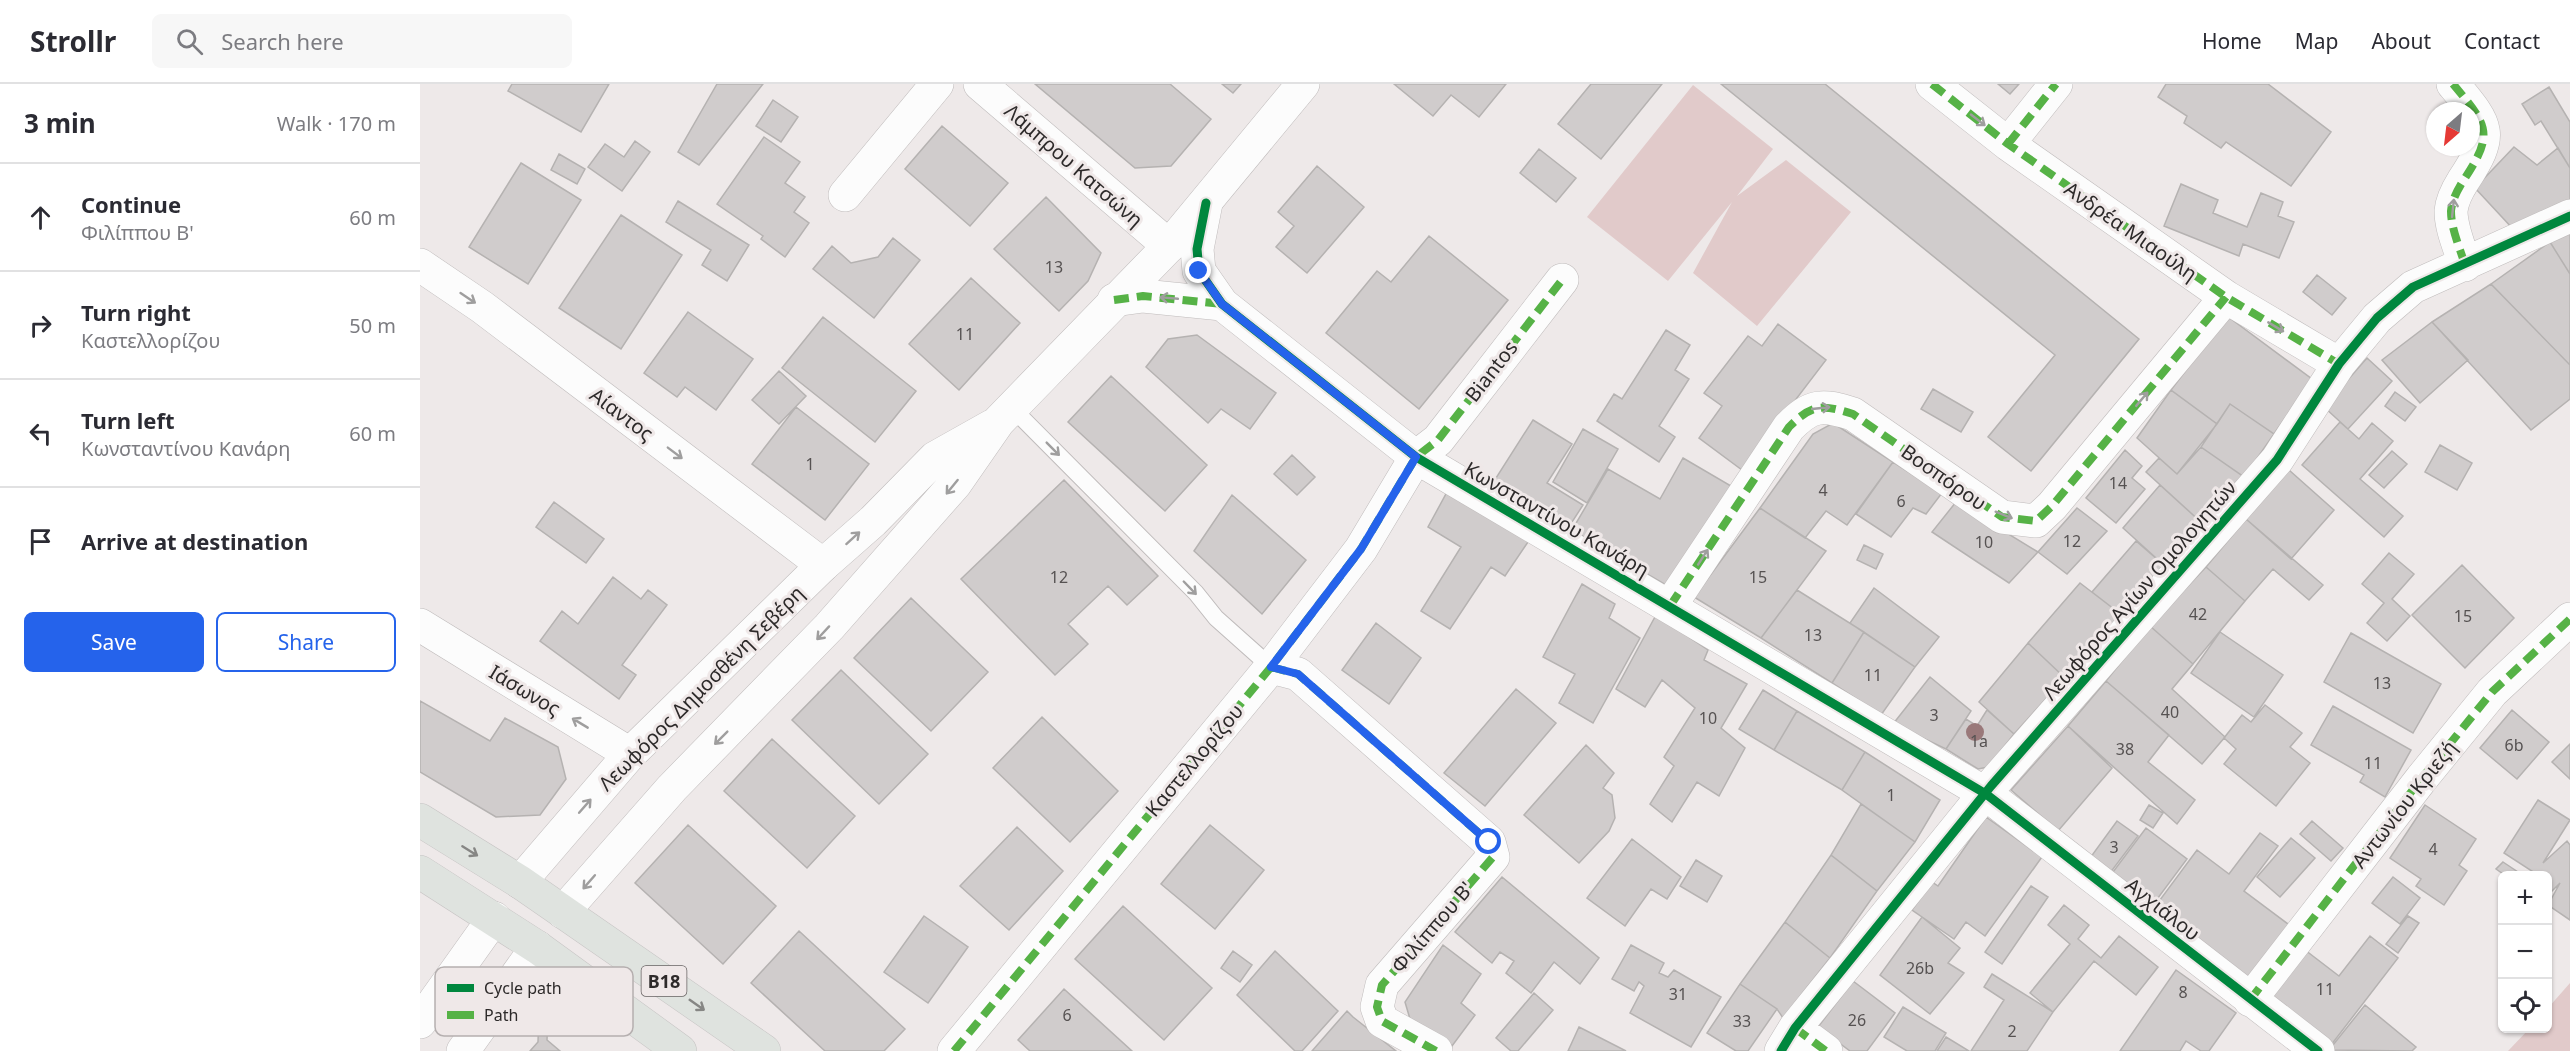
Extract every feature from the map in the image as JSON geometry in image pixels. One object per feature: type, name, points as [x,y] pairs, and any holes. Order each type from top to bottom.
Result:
[{"type":"main road","name":"B18","points":[[420,820],[520,882],[764,1051]]},
{"type":"main road","name":"B18","points":[[420,872],[494,918],[564,967]]},
{"type":"main road","name":"Λεωφόρος Δημοσθένη Σεβέρη","points":[[494,918],[520,882]]},
{"type":"main road","name":"Λεωφόρος Δημοσθένη Σεβέρη","points":[[537,947],[563,912]]},
{"type":"main road","name":"B18","points":[[633,1017],[680,1051]]},
{"type":"street","points":[[845,195],[937,84]]},
{"type":"street","name":"Λάμπρου Κατσώνη","points":[[980,84],[1169,246]]},
{"type":"street","name":"Λεωφόρος Δημοσθένη Σεβέρη","points":[[563,912],[672,788],[837,618],[955,484],[1005,415],[1114,300],[1169,246],[1304,84]]},
{"type":"street","name":"Ανδρέα Μιαούλη","points":[[1932,84],[2008,144],[2226,297],[2339,364]]},
{"type":"street","points":[[2008,144],[2056,84]]},
{"type":"street","points":[[2453,84],[2475,110],[2484,130],[2482,152],[2457,190],[2451,209],[2453,226],[2465,265]]},
{"type":"street","name":"Κωνσταντίνου Κανάρη","points":[[1206,203],[1197,249],[1199,271],[1222,304],[1416,457],[1986,794]]},
{"type":"street","name":"Λεωφόρος Αγίων Ομολογητών","points":[[1788,1039],[1986,794],[2277,460],[2339,364],[2377,318],[2413,287],[2570,216]]},
{"type":"street","name":"Αίαντος","points":[[420,265],[482,307],[823,565]]},
{"type":"street","name":"Biantos","points":[[1416,457],[1438,440],[1562,280]]},
{"type":"street","points":[[1114,300],[1143,296],[1222,304]]},
{"type":"street","name":"Βοσπόρου","points":[[1670,606],[1789,427],[1801,415],[1815,407],[1833,407],[1853,414],[2002,517],[2036,521],[2052,506],[2226,297]]},
{"type":"street","name":"Λεωφόρος Δημοσθένη Σεβέρη","points":[[520,882],[630,754],[823,565],[873,521],[935,458],[1005,415]]},
{"type":"street","name":"Καστελλορίζου","points":[[954,1051],[1271,667],[1361,549],[1416,457]]},
{"type":"street","name":"Αντωνίου Κριεζή","points":[[2250,1000],[2422,778],[2492,692],[2570,619]]},
{"type":"street","name":"Ιάσωνος","points":[[420,626],[630,754]]},
{"type":"street","name":"Φιλίππου Β'","points":[[1271,667],[1298,674],[1489,842],[1493,857],[1382,985],[1377,1007],[1382,1021],[1436,1051]]},
{"type":"street","name":"Αγχιάλου","points":[[1986,794],[2318,1051]]},
{"type":"street","name":"Λεωφόρος Δημοσθένη Σεβέρη","points":[[459,967],[494,918]]},
{"type":"street","name":"Λεωφόρος Δημοσθένη Σεβέρη","points":[[523,967],[537,947]]},
{"type":"street","name":"Λεωφόρος Δημοσθένη Σεβέρη","points":[[420,1022],[435,1001]]},
{"type":"street","name":"Λεωφόρος Δημοσθένη Σεβέρη","points":[[463,1051],[474,1036]]},
{"type":"street","points":[[1788,1039],[1826,1051]]},
{"type":"lane","points":[[1005,415],[1196,593],[1216,618],[1271,667]]},
{"type":"shaded area","points":[[1693,85],[1773,149],[1737,196],[1786,160],[1851,212],[1757,326],[1693,273],[1732,202],[1668,281],[1587,217]]},
{"type":"shaded area","points":[[2570,983],[2570,1051],[2508,1051],[2525,1033],[2552,1033],[2552,1003]]},
{"type":"building","points":[[512,84],[609,84],[581,132],[508,91]]},
{"type":"building","points":[[717,84],[763,84],[699,165],[678,152]]},
{"type":"building","points":[[1035,84],[1170,84],[1211,119],[1171,166],[1135,168]]},
{"type":"building","points":[[1222,84],[1241,84],[1233,93]]},
{"type":"building","points":[[1394,84],[1506,84],[1479,117],[1451,95],[1433,116]]},
{"type":"building","points":[[1591,84],[1662,84],[1601,159],[1558,124]]},
{"type":"building","points":[[1721,84],[1825,84],[2139,339],[2031,471],[1988,437],[2055,355]]},
{"type":"building","points":[[1998,84],[2019,84],[2010,94]]},
{"type":"building","points":[[2166,84],[2268,84],[2331,132],[2291,186],[2226,142],[2221,148],[2184,123],[2187,116],[2158,97]]},
{"type":"building","points":[[2549,87],[2570,122],[2570,168],[2541,121],[2535,125],[2522,104]]},
{"type":"building","points":[[773,100],[798,117],[781,142],[756,126]]},
{"type":"building","points":[[942,126],[1008,183],[970,226],[905,169]]},
{"type":"building","points":[[764,137],[800,162],[785,183],[805,197],[794,212],[809,223],[785,257],[761,239],[763,236],[717,204]]},
{"type":"building","points":[[635,141],[650,152],[622,191],[588,167],[605,144],[624,157]]},
{"type":"building","points":[[2514,147],[2537,165],[2558,148],[2570,168],[2570,200],[2514,230],[2475,188]]},
{"type":"building","points":[[1539,149],[1576,178],[1556,202],[1520,173]]},
{"type":"building","points":[[559,154],[585,169],[577,184],[551,170]]},
{"type":"building","points":[[521,163],[581,200],[528,284],[469,247]]},
{"type":"building","points":[[1317,166],[1364,207],[1307,273],[1276,247],[1294,226],[1278,212]]},
{"type":"building","points":[[2181,184],[2218,200],[2213,213],[2247,227],[2261,193],[2283,202],[2278,216],[2294,222],[2279,258],[2243,244],[2239,256],[2164,226]]},
{"type":"building","points":[[1046,197],[1101,253],[1088,281],[1059,311],[994,249]]},
{"type":"building","points":[[678,201],[749,245],[727,281],[702,265],[711,250],[666,222]]},
{"type":"building","points":[[621,215],[682,255],[621,349],[559,308]]},
{"type":"building","points":[[2570,233],[2570,274],[2550,242]]},
{"type":"building","points":[[1429,236],[1508,300],[1419,409],[1326,333],[1377,271],[1391,282]]},
{"type":"building","points":[[893,238],[920,260],[874,318],[813,269],[832,246],[851,263],[878,257]]},
{"type":"building","points":[[2550,242],[2570,274],[2570,365],[2491,284]]},
{"type":"building","points":[[2317,275],[2346,298],[2332,315],[2303,292]]},
{"type":"building","points":[[971,278],[1020,323],[959,390],[909,344]]},
{"type":"building","points":[[2491,284],[2570,365],[2570,399],[2531,430],[2432,322]]},
{"type":"building","points":[[688,312],[753,359],[716,410],[685,387],[677,397],[644,373]]},
{"type":"building","points":[[2227,316],[2312,379],[2274,434],[2230,404],[2217,424],[2171,390]]},
{"type":"building","points":[[823,317],[916,391],[875,442],[782,368]]},
{"type":"building","points":[[2432,322],[2468,360],[2420,403],[2382,360]]},
{"type":"building","points":[[1778,324],[1826,360],[1742,470],[1699,438],[1722,406],[1704,393],[1748,336],[1762,346]]},
{"type":"building","points":[[1666,330],[1690,345],[1675,370],[1689,379],[1659,426],[1675,437],[1659,462],[1597,421],[1614,394],[1622,399]]},
{"type":"building","points":[[1197,335],[1276,393],[1250,429],[1221,409],[1208,423],[1146,367],[1168,339]]},
{"type":"building","points":[[2367,358],[2392,381],[2348,429],[2324,407]]},
{"type":"building","points":[[779,371],[806,396],[779,424],[752,400]]},
{"type":"building","points":[[1111,376],[1207,465],[1165,511],[1068,422]]},
{"type":"building","points":[[1933,389],[1973,412],[1961,432],[1921,409]]},
{"type":"building","points":[[2171,390],[2217,424],[2177,474],[2137,438]]},
{"type":"building","points":[[2395,392],[2416,407],[2405,421],[2385,406]]},
{"type":"building","points":[[2230,404],[2274,434],[2244,477],[2201,447]]},
{"type":"building","points":[[796,407],[869,464],[825,520],[752,464]]},
{"type":"building","points":[[1533,420],[1572,444],[1547,483],[1583,505],[1563,536],[1489,489]]},
{"type":"building","points":[[2340,422],[2359,439],[2372,423],[2393,441],[2360,479],[2403,516],[2384,537],[2302,465]]},
{"type":"building","points":[[1833,423],[1893,462],[1847,525],[1826,511],[1805,538],[1760,508],[1813,434]]},
{"type":"building","points":[[1583,429],[1618,449],[1587,503],[1553,482]]},
{"type":"building","points":[[2440,445],[2472,463],[2457,490],[2425,472]]},
{"type":"building","points":[[2201,447],[2244,477],[2203,524],[2146,472],[2159,458],[2177,474]]},
{"type":"building","points":[[2125,450],[2142,466],[2132,478],[2145,489],[2116,523],[2086,498]]},
{"type":"building","points":[[2392,451],[2407,464],[2384,488],[2369,475]]},
{"type":"building","points":[[1292,455],[1315,477],[1297,495],[1274,474]]},
{"type":"building","points":[[1683,458],[1731,486],[1671,588],[1572,530],[1608,469],[1660,499]]},
{"type":"building","points":[[1893,462],[1942,493],[1926,514],[1913,508],[1891,537],[1856,514]]},
{"type":"building","points":[[2289,470],[2334,510],[2291,559],[2246,519]]},
{"type":"building","points":[[1064,480],[1158,576],[1127,605],[1108,586],[1068,624],[1088,644],[1055,675],[961,579]]},
{"type":"building","points":[[2160,485],[2203,524],[2166,567],[2123,528]]},
{"type":"building","points":[[1447,492],[1530,539],[1505,576],[1491,567],[1450,629],[1421,611],[1461,547],[1428,527]]},
{"type":"building","points":[[1232,495],[1306,560],[1262,614],[1194,551]]},
{"type":"building","points":[[554,502],[604,539],[586,563],[536,527]]},
{"type":"building","points":[[1956,502],[2038,552],[2009,583],[1932,532]]},
{"type":"building","points":[[1760,508],[1826,551],[1761,638],[1694,597]]},
{"type":"building","points":[[2077,508],[2107,531],[2067,574],[2038,552]]},
{"type":"building","points":[[2246,519],[2323,585],[2309,600],[2273,569],[2245,601],[2206,567]]},
{"type":"building","points":[[2136,541],[2166,567],[2123,616],[2092,592]]},
{"type":"building","points":[[1864,545],[1883,554],[1876,569],[1857,560]]},
{"type":"building","points":[[2389,553],[2414,574],[2392,599],[2410,616],[2387,641],[2367,623],[2384,603],[2362,584]]},
{"type":"building","points":[[2462,565],[2514,618],[2465,668],[2412,615]]},
{"type":"building","points":[[2206,567],[2245,601],[2193,664],[2150,626]]},
{"type":"building","points":[[613,577],[641,599],[648,590],[667,605],[622,665],[636,675],[619,699],[540,641],[562,611],[578,624]]},
{"type":"building","points":[[2080,583],[2123,616],[2065,678],[2028,643]]},
{"type":"building","points":[[1582,584],[1615,604],[1609,618],[1640,638],[1593,723],[1559,703],[1575,674],[1543,657]]},
{"type":"building","points":[[1874,588],[1939,637],[1915,667],[1850,623]]},
{"type":"building","points":[[1797,590],[1864,632],[1832,683],[1761,638]]},
{"type":"building","points":[[911,598],[988,672],[931,731],[854,658]]},
{"type":"building","points":[[1656,615],[1708,650],[1704,660],[1747,684],[1721,728],[1745,748],[1719,796],[1697,782],[1672,822],[1650,804],[1674,766],[1664,757],[1695,708],[1662,680],[1645,707],[1616,689]]},
{"type":"building","points":[[1376,623],[1421,658],[1389,704],[1342,670]]},
{"type":"building","points":[[2150,626],[2193,664],[2172,689],[2225,737],[2202,764],[2106,681]]},
{"type":"building","points":[[1864,632],[1915,667],[1881,715],[1832,683]]},
{"type":"building","points":[[2220,632],[2283,675],[2254,717],[2191,673]]},
{"type":"building","points":[[2351,633],[2441,684],[2413,733],[2324,682]]},
{"type":"building","points":[[2028,643],[2065,678],[2014,734],[1979,702]]},
{"type":"building","points":[[841,670],[928,754],[879,804],[792,720]]},
{"type":"building","points":[[1930,677],[1971,711],[1946,749],[1893,724]]},
{"type":"building","points":[[2106,681],[2169,735],[2148,762],[2195,800],[2177,824],[2068,726]]},
{"type":"building","points":[[1516,689],[1556,723],[1485,806],[1444,773]]},
{"type":"building","points":[[1763,690],[1797,711],[1774,750],[1739,729]]},
{"type":"building","points":[[420,701],[490,741],[505,718],[558,747],[566,779],[540,815],[496,817],[420,772]]},
{"type":"building","points":[[2265,705],[2302,733],[2290,747],[2310,763],[2276,806],[2224,764],[2236,749],[2224,738],[2242,715],[2251,722]]},
{"type":"building","points":[[2333,706],[2411,750],[2385,797],[2360,782],[2364,775],[2311,745]]},
{"type":"building","points":[[1987,710],[2014,734],[1988,767],[1978,769],[1946,749],[1966,719],[1977,726]]},
{"type":"building","points":[[2512,710],[2549,742],[2517,779],[2480,748]]},
{"type":"building","points":[[1797,711],[1865,752],[1842,790],[1774,750]]},
{"type":"building","points":[[1042,717],[1118,791],[1070,842],[993,768]]},
{"type":"building","points":[[2068,726],[2112,768],[2058,831],[2011,790]]},
{"type":"building","points":[[772,739],[855,816],[807,868],[724,791]]},
{"type":"building","points":[[2570,744],[2570,779],[2552,762]]},
{"type":"building","points":[[1586,745],[1614,773],[1603,788],[1612,795],[1615,818],[1609,831],[1579,863],[1524,815]]},
{"type":"building","points":[[1865,752],[1940,800],[1915,842],[1842,790]]},
{"type":"building","points":[[2538,800],[2570,820],[2543,863],[2567,841],[2570,845],[2570,920],[2552,908],[2552,898],[2560,883],[2552,891],[2552,871],[2532,871],[2504,853]]},
{"type":"building","points":[[1861,804],[1915,842],[1877,891],[1831,855]]},
{"type":"building","points":[[2149,805],[2163,813],[2153,828],[2140,820]]},
{"type":"building","points":[[2425,805],[2476,839],[2459,865],[2467,871],[2444,905],[2416,886],[2421,879],[2390,858]]},
{"type":"building","points":[[1986,817],[2042,857],[1985,936],[1966,922],[1954,939],[1912,910],[1932,882],[1938,886]]},
{"type":"building","points":[[2117,821],[2138,836],[2110,873],[2090,858]]},
{"type":"building","points":[[2312,821],[2343,848],[2331,861],[2300,834]]},
{"type":"building","points":[[688,825],[776,906],[723,964],[635,883]]},
{"type":"building","points":[[1210,825],[1264,870],[1215,929],[1161,884]]},
{"type":"building","points":[[1017,827],[1063,871],[1009,930],[960,886]]},
{"type":"building","points":[[2146,828],[2187,859],[2152,906],[2110,876]]},
{"type":"building","points":[[2260,833],[2278,846],[2244,891],[2300,933],[2255,991],[2151,912],[2197,850],[2229,874]]},
{"type":"building","points":[[2291,838],[2315,858],[2280,897],[2257,877]]},
{"type":"building","points":[[1632,839],[1681,877],[1667,899],[1651,889],[1625,926],[1587,898]]},
{"type":"building","points":[[1831,855],[1877,891],[1830,958],[1785,922]]},
{"type":"building","points":[[1696,860],[1722,876],[1707,902],[1680,886]]},
{"type":"building","points":[[2503,862],[2516,871],[2499,871],[2496,869]]},
{"type":"building","points":[[1502,877],[1599,958],[1580,984],[1554,962],[1531,993],[1506,973],[1514,961],[1500,952],[1492,963],[1455,932]]},
{"type":"building","points":[[2393,877],[2420,898],[2400,924],[2372,903]]},
{"type":"building","points":[[2031,886],[2048,897],[2002,964],[1985,952]]},
{"type":"building","points":[[2064,905],[2089,925],[2078,939],[2101,958],[2119,936],[2158,967],[2136,995],[2094,961],[2053,1012],[2030,993],[2070,944],[2048,925]]},
{"type":"building","points":[[1123,906],[1212,988],[1164,1040],[1075,959]]},
{"type":"building","points":[[924,916],[968,947],[928,1003],[884,972]]},
{"type":"building","points":[[2408,916],[2419,923],[2398,953],[2386,944]]},
{"type":"building","points":[[1922,917],[1960,948],[1948,963],[1964,973],[1930,1014],[1880,975]]},
{"type":"building","points":[[1785,922],[1830,958],[1783,1018],[1777,1009],[1740,984]]},
{"type":"building","points":[[799,931],[905,1029],[884,1051],[825,1051],[751,983]]},
{"type":"building","points":[[2370,936],[2398,958],[2328,1049],[2266,1001],[2305,950],[2339,976]]},
{"type":"building","points":[[1443,945],[1481,974],[1461,1003],[1475,1015],[1452,1046],[1410,1019],[1405,1002]]},
{"type":"building","points":[[1631,945],[1664,963],[1659,973],[1668,977],[1674,970],[1721,997],[1691,1047],[1630,1013],[1644,986],[1639,982],[1634,991],[1612,979]]},
{"type":"building","points":[[1233,951],[1252,965],[1240,982],[1221,968]]},
{"type":"building","points":[[1275,951],[1338,1011],[1302,1051],[1295,1051],[1237,995]]},
{"type":"building","points":[[2176,970],[2236,1013],[2209,1051],[2201,1051],[2186,1041],[2180,1051],[2120,1051]]},
{"type":"building","points":[[1992,974],[2053,1012],[2027,1051],[1971,1051],[2004,1000],[1984,987]]},
{"type":"building","points":[[1853,981],[1895,1013],[1867,1051],[1850,1051],[1818,1027]]},
{"type":"building","points":[[1740,984],[1777,1009],[1748,1051],[1736,1051],[1707,1033]]},
{"type":"building","points":[[1064,989],[1132,1051],[1030,1051],[1018,1040]]},
{"type":"building","points":[[1534,993],[1553,1010],[1518,1051],[1511,1051],[1496,1038]]},
{"type":"building","points":[[2365,1005],[2416,1047],[2412,1051],[2329,1050]]},
{"type":"building","points":[[1903,1007],[1946,1033],[1935,1051],[1907,1051],[1884,1037]]},
{"type":"building","points":[[1347,1011],[1353,1017],[1396,1051],[1312,1051]]},
{"type":"building","points":[[1579,1027],[1626,1051],[1568,1051]]},
{"type":"building","points":[[538,1036],[547,1036],[547,1040],[560,1051],[530,1051],[538,1042]]},
{"type":"building","points":[[1946,1037],[1969,1051],[1937,1051]]},
{"type":"marked path","points":[[1932,84],[2008,144],[2226,297],[2339,364]]},
{"type":"marked path","points":[[2008,144],[2056,84]]},
{"type":"marked path","points":[[2453,84],[2474,110],[2483,130],[2480,152],[2457,191],[2451,211],[2454,232],[2465,265]]},
{"type":"marked path","points":[[954,1051],[1271,667],[1361,549],[1416,457],[1438,440],[1562,280]]},
{"type":"marked path","points":[[1114,300],[1143,296],[1222,304]]},
{"type":"marked path","points":[[1670,606],[1789,427],[1804,414],[1818,408],[1853,414],[2002,517],[2036,521],[2052,506],[2226,297]]},
{"type":"marked path","points":[[2250,1000],[2422,778],[2492,692],[2570,619]]},
{"type":"marked path","points":[[1271,667],[1298,674],[1489,842],[1493,857],[1382,985],[1377,1007],[1382,1021],[1436,1051]]},
{"type":"marked path","points":[[1795,1028],[1826,1051]]},
{"type":"cycle path","points":[[1206,203],[1197,249],[1199,271],[1222,304],[1416,457],[1986,794],[2318,1051]]},
{"type":"cycle path","points":[[1781,1051],[1795,1028],[1991,786],[2277,460],[2339,364],[2377,318],[2413,287],[2570,216]]},
{"type":"route","points":[[1199,271],[1222,304],[1416,457],[1361,549],[1271,667],[1298,674],[1489,842]]}]
